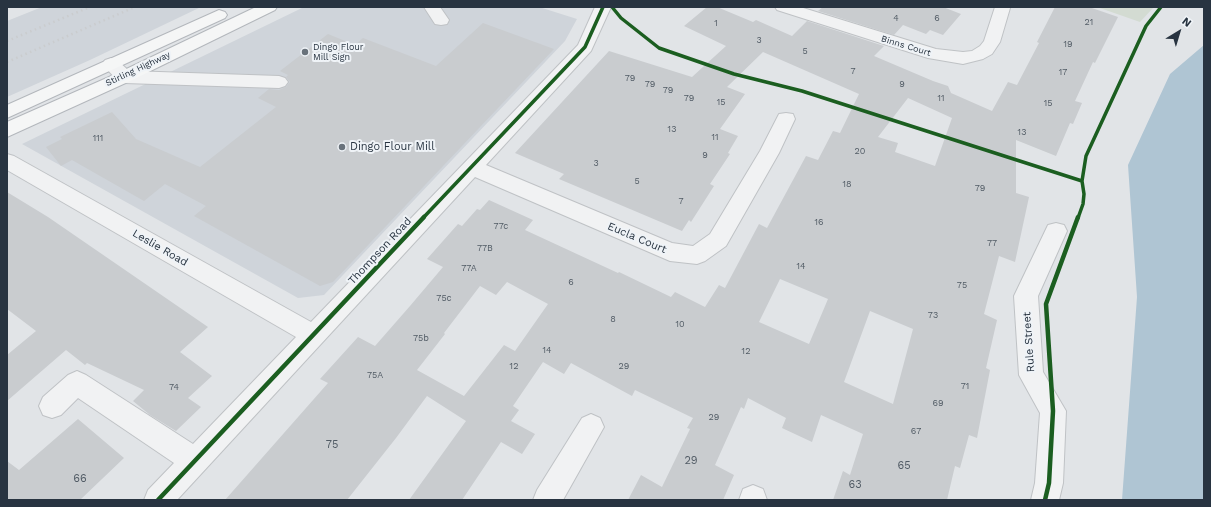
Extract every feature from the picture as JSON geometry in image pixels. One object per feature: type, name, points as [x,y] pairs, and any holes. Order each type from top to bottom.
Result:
[{"type":"highway","name":"Stirling Highway","points":[[7,112],[235,7]]},
{"type":"highway","name":"Stirling Highway","points":[[7,130],[269,7]]},
{"type":"street","name":"Thompson Road","points":[[158,500],[585,47],[603,7]]},
{"type":"street","name":"Binns Court","points":[[783,7],[934,54],[963,58],[976,55],[986,50],[992,42],[996,32],[1002,8]]},
{"type":"street","points":[[111,64],[124,76],[279,82]]},
{"type":"street","name":"Eucla Court","points":[[472,167],[670,252],[697,255],[718,240],[769,153],[786,119]]},
{"type":"street","name":"Leslie Road","points":[[7,161],[313,335]]},
{"type":"street","name":"Rule Street","points":[[1046,500],[1049,483],[1053,411],[1031,375],[1026,296],[1056,231]]},
{"type":"street","points":[[52,406],[77,383],[195,461]]},
{"type":"street","points":[[547,500],[591,427]]},
{"type":"shaded area","points":[[42,7],[201,7],[90,60],[7,97],[7,21]]},
{"type":"shaded area","points":[[304,7],[539,7],[577,19],[565,41],[324,295],[298,298],[22,144]]},
{"type":"shaded area","points":[[1097,7],[1154,7],[1140,22]]},
{"type":"water","points":[[1204,45],[1204,500],[1122,500],[1137,297],[1128,165],[1170,74]]},
{"type":"building","points":[[707,7],[717,7],[753,22],[756,20],[792,36],[807,21],[884,46],[874,56],[948,86],[951,93],[992,111],[1008,82],[1017,85],[1039,43],[1037,42],[1055,7],[1089,7],[1118,17],[1095,63],[1093,62],[1075,101],[1082,103],[1073,124],[1070,123],[1056,156],[1016,140],[1016,193],[1029,197],[1015,262],[999,256],[984,314],[997,320],[986,368],[990,370],[977,438],[969,435],[960,468],[955,466],[947,500],[833,500],[843,471],[850,475],[863,434],[821,415],[812,442],[782,428],[786,418],[748,398],[744,409],[741,407],[715,465],[734,475],[723,500],[628,500],[641,475],[662,487],[690,429],[687,428],[693,418],[635,390],[632,396],[571,363],[564,374],[543,362],[513,406],[519,410],[511,421],[535,434],[522,454],[501,442],[462,500],[409,500],[466,421],[427,396],[347,500],[225,500],[328,383],[320,379],[358,337],[375,346],[443,267],[427,259],[458,224],[462,226],[477,209],[480,210],[489,200],[533,220],[525,230],[671,297],[675,292],[705,307],[719,285],[725,288],[759,224],[767,228],[806,156],[818,160],[833,131],[840,133],[859,94],[763,52],[727,87],[745,94],[720,129],[738,136],[728,153],[730,154],[710,184],[714,186],[691,222],[689,220],[682,231],[559,179],[564,174],[515,153],[609,51],[692,77],[726,46],[684,26]],"holes":[[[908,98],[952,118],[935,166],[895,152],[898,143],[878,137]],[[780,279],[828,299],[809,344],[759,322]],[[507,282],[548,304],[515,351],[504,345],[464,396],[417,370],[480,286],[496,295]],[[870,311],[913,329],[893,404],[844,382]]]},
{"type":"building","points":[[823,7],[943,7],[961,14],[943,35],[930,30],[926,34],[903,25],[894,35],[818,11]]},
{"type":"building","name":"Dingo Flour Mill","points":[[483,23],[554,49],[333,282],[320,286],[194,216],[206,206],[165,184],[144,201],[72,160],[61,166],[46,147],[62,139],[60,137],[112,112],[136,139],[200,167],[276,107],[258,98],[269,89],[279,90],[286,87],[290,82],[286,77],[288,75],[280,71],[328,34],[355,45],[363,38],[436,66]]},
{"type":"building","points":[[7,192],[48,217],[208,327],[180,352],[212,376],[188,398],[201,407],[176,431],[150,415],[133,401],[144,390],[87,363],[85,365],[66,350],[7,401],[7,355],[36,331],[7,309]]},
{"type":"building","points":[[78,419],[124,458],[80,500],[7,500],[7,461],[19,470]]},
{"type":"railway","points":[[7,41],[90,7]]},
{"type":"railway","points":[[7,62],[135,7]]},
{"type":"cycle path","points":[[158,500],[585,47],[603,7]]},
{"type":"cycle path","points":[[612,7],[621,18],[659,48],[734,74],[802,91],[1082,181]]},
{"type":"cycle path","points":[[1045,500],[1049,483],[1053,411],[1046,304],[1083,204],[1084,194],[1082,181],[1086,156],[1146,26],[1161,7]]},
{"type":"place","name":"Dingo Flour Mill Sign","points":[[305,52]]},
{"type":"place","name":"Dingo Flour Mill","points":[[342,147]]}]
